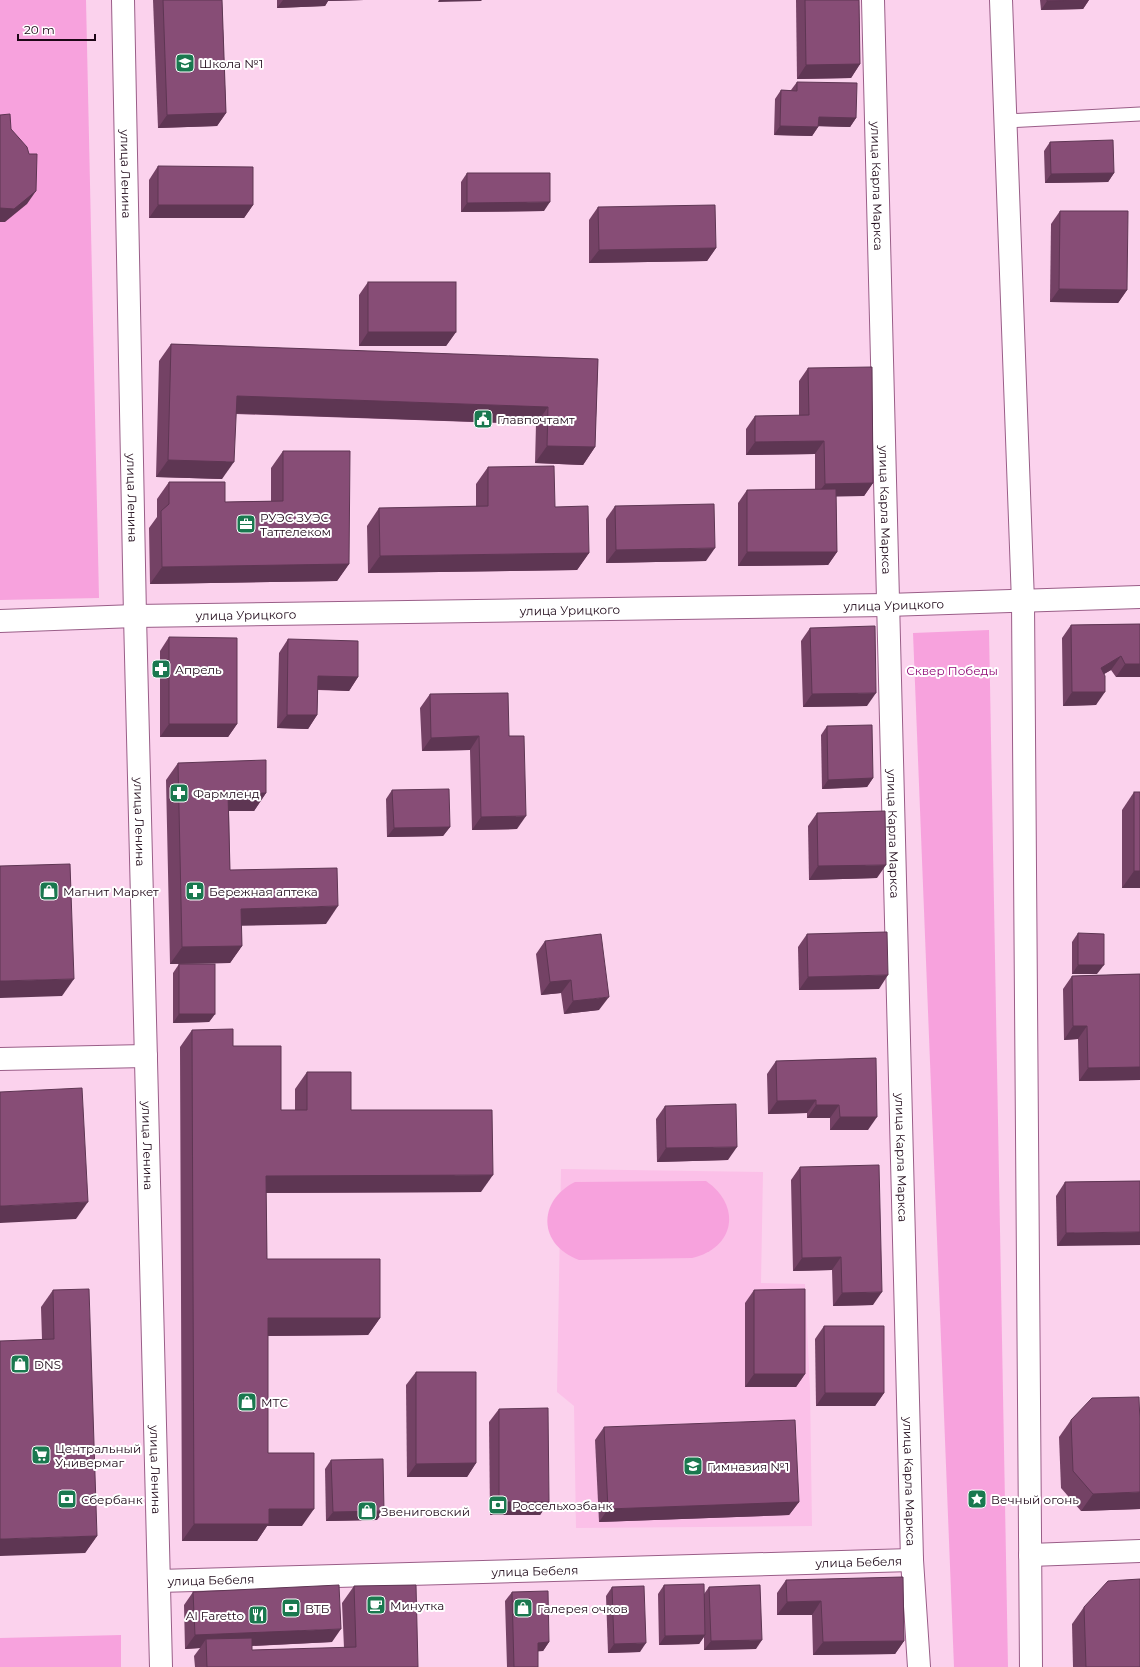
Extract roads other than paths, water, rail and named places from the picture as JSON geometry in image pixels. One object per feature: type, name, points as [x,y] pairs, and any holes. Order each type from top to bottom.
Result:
[{"type":"street","name":"улица Ленина","points":[[123,0],[135,616],[161,1667]]},
{"type":"street","name":"улица Карла Маркса","points":[[873,0],[912,1560],[919,1667]]},
{"type":"street","points":[[1002,0],[1023,602],[1031,1667]]},
{"type":"street","name":"улица Урицкого","points":[[0,621],[135,616],[887,605],[1023,602],[1140,597]]},
{"type":"street","points":[[0,1059],[146,1056]]},
{"type":"street","points":[[1030,1555],[1140,1551]]},
{"type":"street","name":"улица Бебеля","points":[[159,1581],[912,1560]]},
{"type":"lane","points":[[1006,121],[1140,114]]},
{"type":"place","name":"Школа №1","points":[[185,63]]},
{"type":"place","name":"Главпочтамт","points":[[483,419]]},
{"type":"place","name":"РУЭС ЗУЭС Таттелеком","points":[[246,524]]},
{"type":"place","name":"Апрель","points":[[161,669]]},
{"type":"place","name":"Фармленд","points":[[179,793]]},
{"type":"place","name":"Магнит Маркет","points":[[49,891]]},
{"type":"place","name":"Бережная аптека","points":[[195,891]]},
{"type":"place","name":"DNS","points":[[20,1364]]},
{"type":"place","name":"МТС","points":[[247,1402]]},
{"type":"place","name":"Центральный Универмаг","points":[[41,1455]]},
{"type":"place","name":"Гимназия №1","points":[[693,1466]]},
{"type":"place","name":"Сбербанк","points":[[67,1499]]},
{"type":"place","name":"Вечный огонь","points":[[977,1499]]},
{"type":"place","name":"Россельхозбанк","points":[[498,1505]]},
{"type":"place","name":"Звениговский","points":[[367,1511]]},
{"type":"place","name":"Минутка","points":[[376,1605]]},
{"type":"place","name":"ВТБ","points":[[291,1608]]},
{"type":"place","name":"Галерея очков","points":[[523,1608]]},
{"type":"place","name":"Al Faretto","points":[[258,1615]]},
{"type":"park label","name":"Сквер Победы","points":[[952,670]]}]
